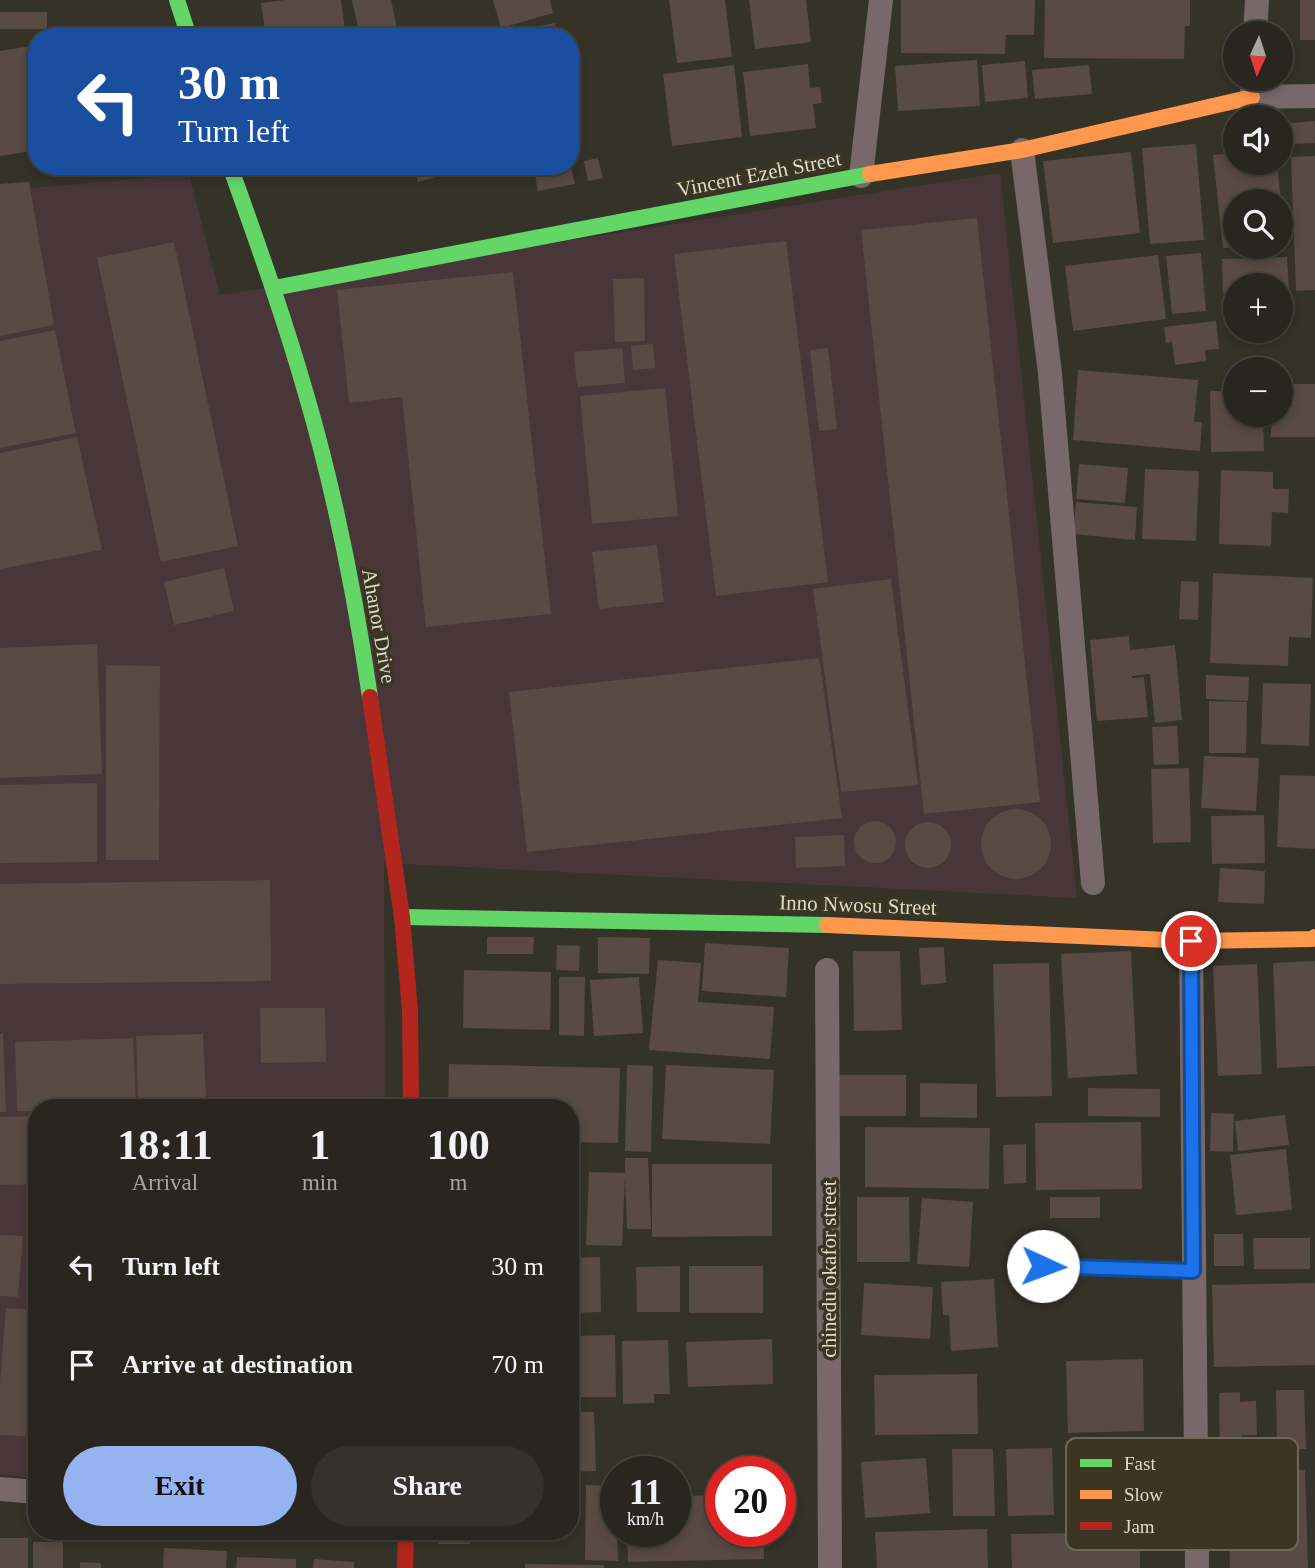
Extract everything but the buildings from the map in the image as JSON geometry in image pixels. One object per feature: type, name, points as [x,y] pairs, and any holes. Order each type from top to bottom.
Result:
[{"type":"street","points":[[177,0],[186,28]]},
{"type":"street","points":[[861,176],[881,0]]},
{"type":"street","points":[[1256,21],[1257,0]]},
{"type":"street","name":"Vincent Ezeh Street","points":[[274,288],[861,176],[1023,150],[1241,91]]},
{"type":"street","points":[[1276,91],[1315,96]]},
{"type":"street","points":[[1023,150],[1050,373],[1093,883]]},
{"type":"street","name":"Ahanor Drive","points":[[233,175],[274,288],[307,396],[341,533],[365,663],[402,917],[410,1011],[411,1099]]},
{"type":"street","name":"Inno Nwosu Street","points":[[402,917],[792,923],[1191,941],[1313,938]]},
{"type":"street","points":[[1191,941],[1195,1438]]},
{"type":"street","name":"chinedu okafor street","points":[[827,970],[830,1568]]},
{"type":"street","points":[[0,1489],[28,1491]]},
{"type":"street","points":[[405,1568],[406,1540]]},
{"type":"street","points":[[1197,1550],[1197,1568]]},
{"type":"lane","points":[[1043,1266],[1193,1271]]},
{"type":"shaded area","points":[[1000,173],[1077,898],[384,863],[385,1099],[28,1099],[28,1477],[0,1475],[0,191],[189,175],[220,295]]},
{"type":"traffic: fast","points":[[177,0],[186,28]]},
{"type":"traffic: fast","points":[[274,288],[870,174]]},
{"type":"traffic: fast","points":[[233,175],[298,365],[326,469],[358,621],[370,697]]},
{"type":"traffic: fast","points":[[402,917],[827,925]]},
{"type":"traffic: slow","points":[[870,174],[1022,150],[1252,97]]},
{"type":"traffic: slow","points":[[827,925],[1191,941],[1315,937]]},
{"type":"traffic: jam","points":[[370,697],[402,917],[410,1011],[411,1099]]},
{"type":"traffic: jam","points":[[405,1568],[406,1540]]},
{"type":"route","points":[[1043,1266],[1193,1271],[1191,941]]}]
